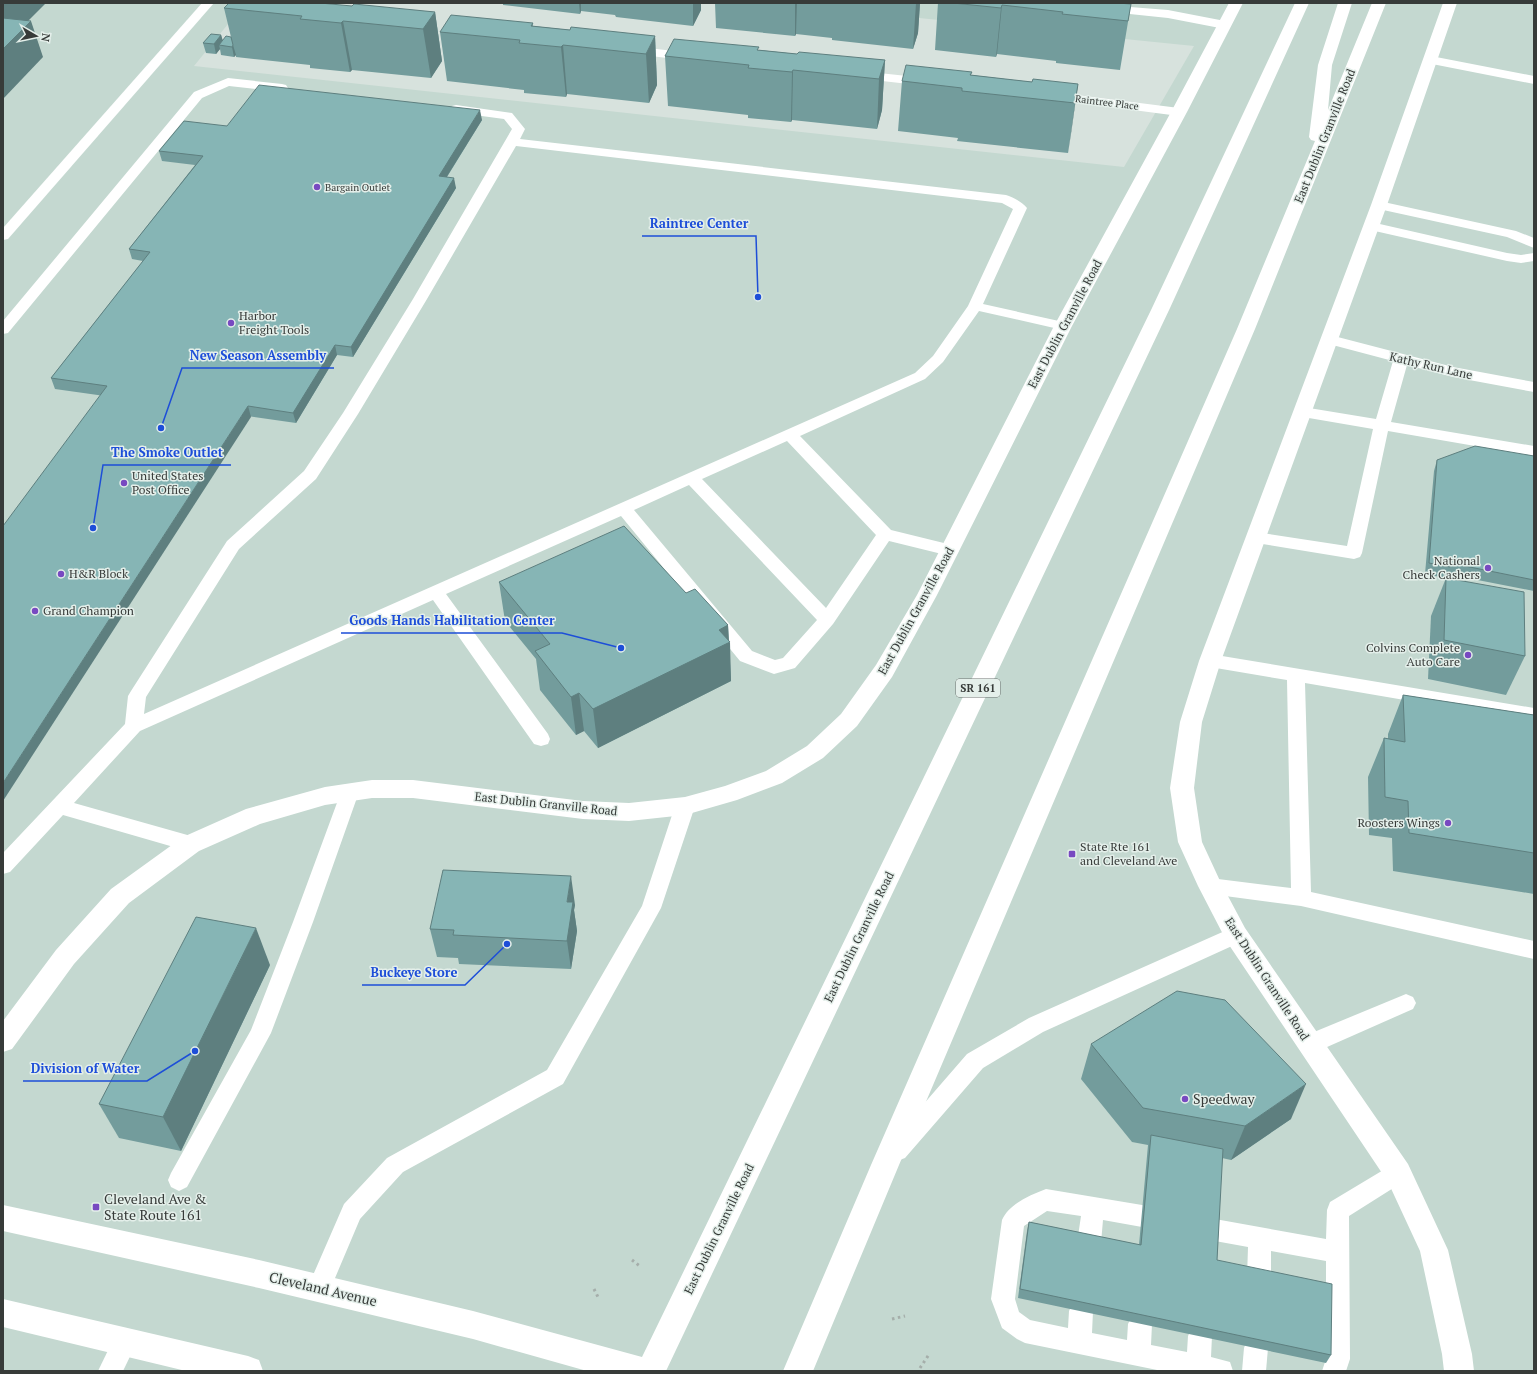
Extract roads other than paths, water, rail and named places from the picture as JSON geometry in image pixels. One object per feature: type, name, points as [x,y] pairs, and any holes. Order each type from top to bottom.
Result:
[{"type":"main road","name":"East Dublin Granville Road","points":[[3,1041],[65,958],[120,896],[191,844],[254,816],[325,796],[372,789],[413,789],[583,810],[629,812],[685,806],[729,794],[774,777],[815,752],[849,720],[884,672],[950,550],[1063,326],[1179,112],[1236,3]]},
{"type":"main road","name":"East Dublin Granville Road","points":[[651,1371],[1161,308],[1302,3]]},
{"type":"main road","points":[[1314,164],[1325,65],[1345,3]]},
{"type":"main road","name":"East Dublin Granville Road","points":[[798,1371],[885,1165],[1246,329],[1379,3]]},
{"type":"main road","name":"East Dublin Granville Road","points":[[1450,3],[1379,206],[1210,661],[1191,722],[1182,788],[1190,842],[1210,886],[1236,935],[1398,1173],[1434,1250],[1457,1354],[1459,1371]]},
{"type":"main road","name":"Cleveland Avenue","points":[[3,1218],[319,1288],[472,1325],[641,1371]]},
{"type":"main road","points":[[3,1313],[248,1371]]},
{"type":"lane","points":[[3,236],[208,3]]},
{"type":"lane","points":[[1168,14],[1174,3]]},
{"type":"lane","points":[[1092,8],[1168,14],[1225,24]]},
{"type":"lane","points":[[621,49],[700,58]]},
{"type":"lane","points":[[1431,60],[1534,80]]},
{"type":"lane","points":[[849,74],[936,83]]},
{"type":"lane","points":[[3,330],[198,95],[228,82],[298,90]]},
{"type":"lane","name":"Raintree Place","points":[[1038,94],[1179,112]]},
{"type":"lane","points":[[134,726],[137,696],[229,551],[233,545],[310,474],[350,414],[424,292],[519,129],[508,116],[446,108]]},
{"type":"lane","points":[[3,866],[134,726],[920,376],[938,359],[975,306],[1020,208],[1006,200],[511,142]]},
{"type":"lane","points":[[1379,206],[1511,234],[1526,239],[1534,244]]},
{"type":"lane","points":[[1371,226],[1521,259],[1534,257]]},
{"type":"lane","points":[[975,306],[1063,326]]},
{"type":"lane","name":"Kathy Run Lane","points":[[1330,340],[1453,372],[1534,387]]},
{"type":"lane","points":[[1256,538],[1354,553],[1382,425],[1401,359]]},
{"type":"lane","points":[[1303,412],[1534,451]]},
{"type":"lane","points":[[789,434],[884,534],[950,550]]},
{"type":"lane","points":[[691,478],[827,620]]},
{"type":"lane","points":[[623,508],[746,656],[774,667],[789,664],[827,620],[884,534]]},
{"type":"lane","points":[[436,592],[541,740]]},
{"type":"lane","points":[[1210,661],[1534,715]]},
{"type":"lane","points":[[1296,675],[1301,898]]},
{"type":"lane","points":[[179,1180],[260,1032],[303,922],[350,792]]},
{"type":"lane","points":[[59,806],[191,844]]},
{"type":"lane","points":[[319,1288],[352,1212],[395,1165],[555,1078],[651,908],[685,806]]},
{"type":"lane","points":[[1210,886],[1301,898],[1534,950]]},
{"type":"lane","points":[[885,1165],[974,1061],[1036,1025],[1236,935]]},
{"type":"lane","points":[[1310,1044],[1406,1003]]},
{"type":"lane","points":[[1334,1371],[1338,1359],[1338,1210],[1398,1173]]},
{"type":"lane","points":[[1142,1216],[1046,1200],[1030,1208],[1013,1220],[1003,1299],[1010,1320],[1025,1331],[1209,1369],[1200,1336]]},
{"type":"lane","points":[[1089,1243],[1093,1208]]},
{"type":"lane","points":[[1215,1230],[1338,1252]]},
{"type":"lane","points":[[1259,1278],[1260,1239]]},
{"type":"lane","points":[[1079,1342],[1081,1311]]},
{"type":"lane","points":[[1138,1354],[1140,1324]]},
{"type":"lane","points":[[110,1371],[125,1342]]},
{"type":"place","name":"Bargain Outlet","points":[[317,187]]},
{"type":"place","name":"Raintree Center","points":[[758,297]]},
{"type":"place","name":"Harbor Freight Tools","points":[[231,323]]},
{"type":"place","name":"New Season Assembly","points":[[161,428]]},
{"type":"place","name":"United States Post Office","points":[[124,483]]},
{"type":"place","name":"The Smoke Outlet","points":[[93,528]]},
{"type":"place","name":"National Check Cashers","points":[[1488,568]]},
{"type":"place","name":"H&R Block","points":[[61,574]]},
{"type":"place","name":"Grand Champion","points":[[35,611]]},
{"type":"place","name":"Goods Hands Habilitation Center","points":[[621,648]]},
{"type":"place","name":"Colvins Complete Auto Care","points":[[1468,655]]},
{"type":"place","name":"Roosters Wings","points":[[1448,823]]},
{"type":"place","name":"State Rte 161 and Cleveland Ave","points":[[1072,854]]},
{"type":"place","name":"Buckeye Store","points":[[507,944]]},
{"type":"place","name":"Division of Water","points":[[195,1051]]},
{"type":"place","name":"Speedway","points":[[1185,1099]]},
{"type":"place","name":"Cleveland Ave & State Route 161","points":[[96,1207]]}]
